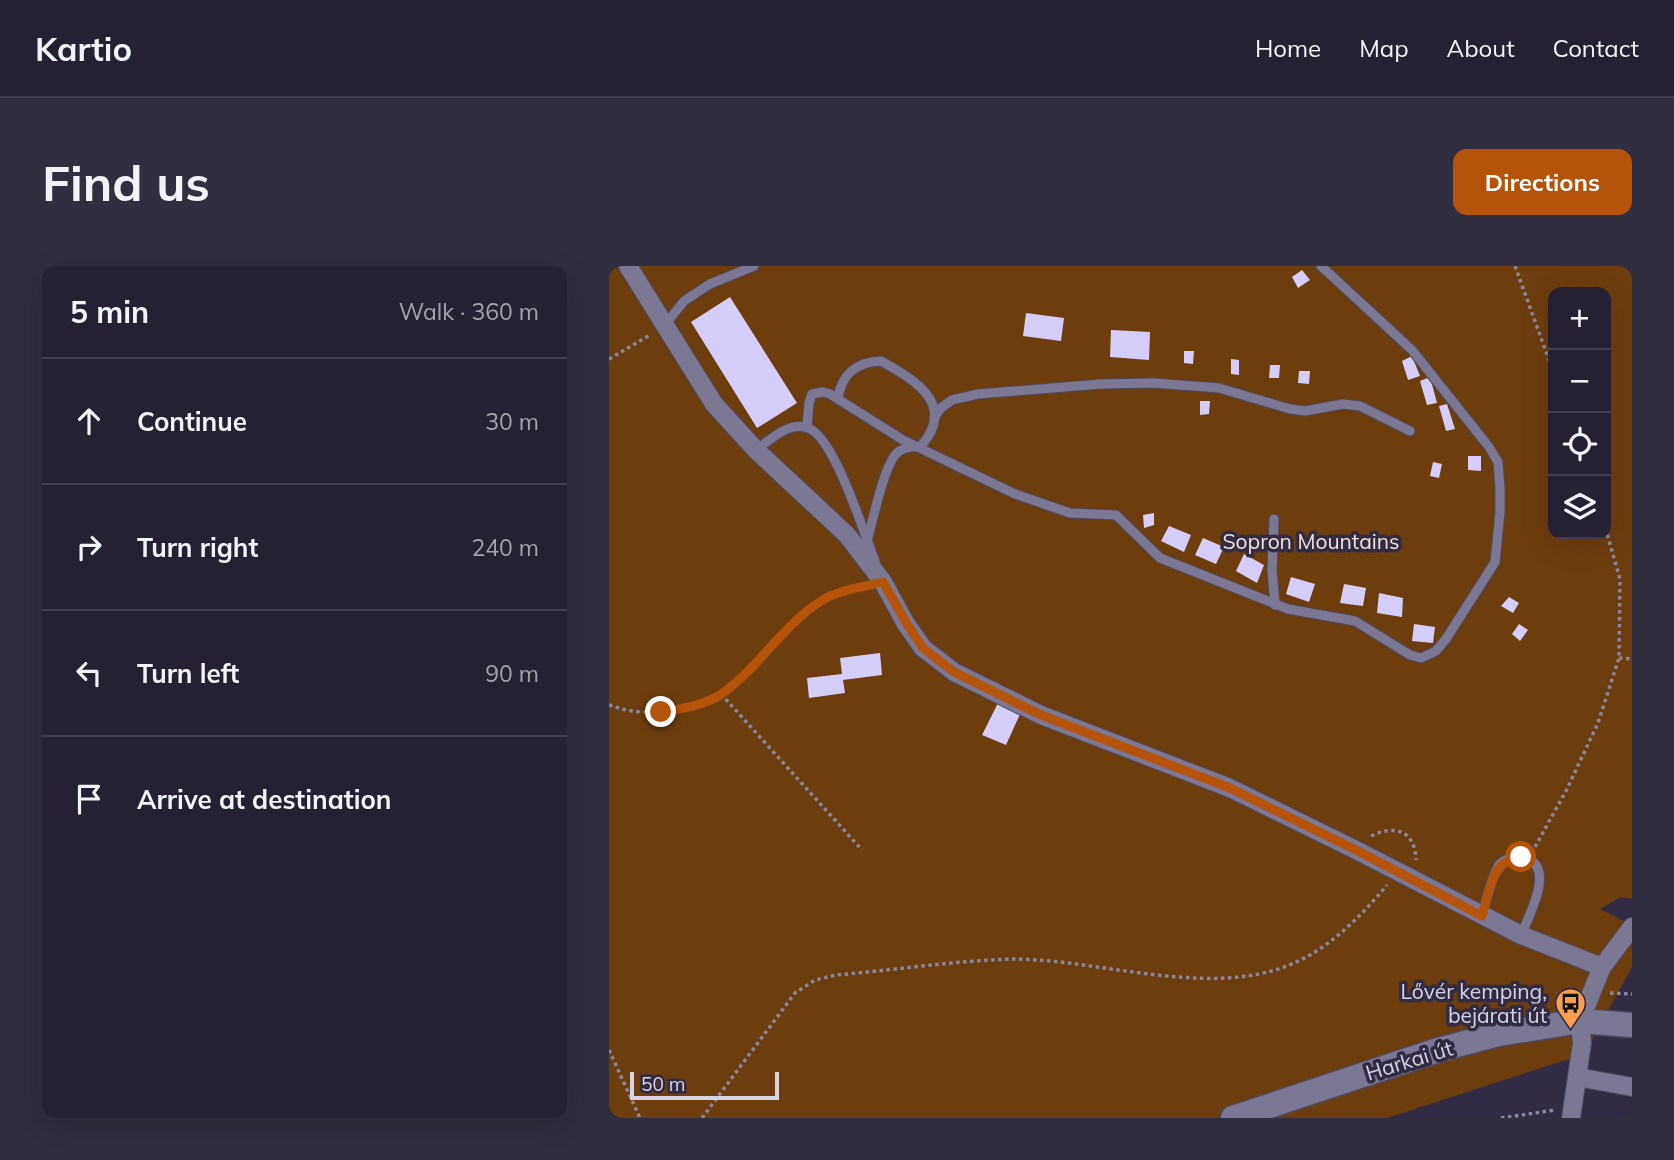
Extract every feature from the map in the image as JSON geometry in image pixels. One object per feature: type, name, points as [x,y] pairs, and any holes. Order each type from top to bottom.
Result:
[{"type":"main road","name":"Harkai út","points":[[1233,1118],[1280,1110],[1438,1050],[1487,1037],[1580,1021],[1632,1025]]},
{"type":"street","points":[[628,266],[714,404],[756,450],[847,535],[883,582],[923,648],[954,672],[1041,715],[1230,788],[1521,935],[1602,967]]},
{"type":"street","points":[[1571,1113],[1581,1043],[1580,1021],[1602,967],[1632,927]]},
{"type":"street","points":[[1577,1077],[1632,1087]]},
{"type":"lane","points":[[664,326],[684,301],[710,284],[754,266]]},
{"type":"lane","points":[[807,428],[809,402],[813,394],[823,392],[903,440],[1015,494],[1070,513],[1116,515],[1160,558],[1275,605],[1355,621],[1410,655],[1429,656],[1446,639],[1495,562],[1500,488],[1498,462],[1412,350],[1321,266]]},
{"type":"lane","points":[[838,399],[839,386],[858,365],[881,361],[917,382],[928,393],[934,418],[929,438],[921,447]]},
{"type":"lane","points":[[934,418],[941,408],[952,400],[978,394],[1101,384],[1153,383],[1219,388],[1305,411],[1343,404],[1360,406],[1411,431]]},
{"type":"lane","points":[[756,450],[791,428],[807,428],[822,438],[832,454],[883,582]]},
{"type":"lane","points":[[867,541],[889,467],[895,456],[910,446],[921,447]]},
{"type":"lane","points":[[1274,519],[1272,570],[1275,605]]},
{"type":"lane","points":[[1482,916],[1500,864],[1512,857],[1529,859],[1539,869],[1541,884],[1521,935]]},
{"type":"path","points":[[1515,266],[1548,357]]},
{"type":"path","points":[[609,359],[664,326]]},
{"type":"path","points":[[1529,859],[1566,791],[1598,723],[1619,658],[1620,579],[1609,539]]},
{"type":"path","points":[[609,705],[626,711],[661,712],[683,708],[722,694],[764,656],[796,619],[823,599],[883,582]]},
{"type":"path","points":[[1619,658],[1632,659]]},
{"type":"path","points":[[722,694],[862,850]]},
{"type":"path","points":[[702,1118],[795,993],[815,980],[836,975],[1011,959],[1057,961],[1191,979],[1226,978],[1262,972],[1294,963],[1326,944],[1350,925],[1416,860],[1416,849],[1406,835],[1398,831],[1381,831],[1370,837],[1358,851]]},
{"type":"path","points":[[609,1050],[641,1118]]},
{"type":"path","points":[[1501,1118],[1571,1113]]},
{"type":"green space","name":"Sopron Mountains","points":[[609,266],[1632,266],[1632,899],[1621,897],[1600,909],[1632,925],[1632,967],[1584,1054],[1387,1118],[609,1118]]},
{"type":"building","points":[[1302,270],[1310,280],[1298,288],[1292,277]]},
{"type":"building","points":[[730,297],[797,403],[757,428],[691,322]]},
{"type":"building","points":[[1026,313],[1064,318],[1061,341],[1023,336]]},
{"type":"building","points":[[1111,330],[1150,332],[1149,360],[1110,357]]},
{"type":"building","points":[[1184,351],[1194,351],[1193,364],[1184,363]]},
{"type":"building","points":[[1412,356],[1420,376],[1408,380],[1402,361]]},
{"type":"building","points":[[1231,359],[1239,360],[1239,375],[1231,374]]},
{"type":"building","points":[[1270,365],[1280,365],[1279,378],[1269,378]]},
{"type":"building","points":[[1299,371],[1310,371],[1309,384],[1298,383]]},
{"type":"building","points":[[1430,377],[1437,403],[1427,405],[1420,381]]},
{"type":"building","points":[[1200,401],[1210,401],[1209,414],[1200,415]]},
{"type":"building","points":[[1447,404],[1455,429],[1446,431],[1439,406]]},
{"type":"building","points":[[1468,456],[1481,456],[1481,471],[1468,470]]},
{"type":"building","points":[[1433,462],[1442,464],[1439,478],[1430,476]]},
{"type":"building","points":[[1154,513],[1154,525],[1144,528],[1143,515]]},
{"type":"building","points":[[1169,526],[1191,535],[1184,552],[1161,541]]},
{"type":"building","points":[[1203,538],[1224,547],[1216,564],[1195,555]]},
{"type":"building","points":[[1244,554],[1264,565],[1257,583],[1236,571]]},
{"type":"building","points":[[1291,577],[1315,584],[1309,602],[1286,594]]},
{"type":"building","points":[[1344,584],[1366,588],[1363,606],[1340,603]]},
{"type":"building","points":[[1379,593],[1403,598],[1402,617],[1377,613]]},
{"type":"building","points":[[1509,597],[1519,603],[1513,613],[1501,606]]},
{"type":"building","points":[[1414,624],[1435,627],[1433,643],[1412,641]]},
{"type":"building","points":[[1519,624],[1528,630],[1520,641],[1512,634]]},
{"type":"building","points":[[880,653],[882,675],[843,680],[845,693],[809,698],[807,678],[842,674],[840,658]]},
{"type":"building","points":[[999,701],[1021,712],[1006,745],[982,735]]},
{"type":"place","name":"Lővér kemping, bejárati út","points":[[1570,1030]]},
{"type":"route","points":[[661,712],[683,708],[722,694],[764,656],[796,619],[823,599],[883,582],[923,648],[954,672],[1041,715],[1230,788],[1482,916],[1500,864],[1512,857],[1521,857]]}]
